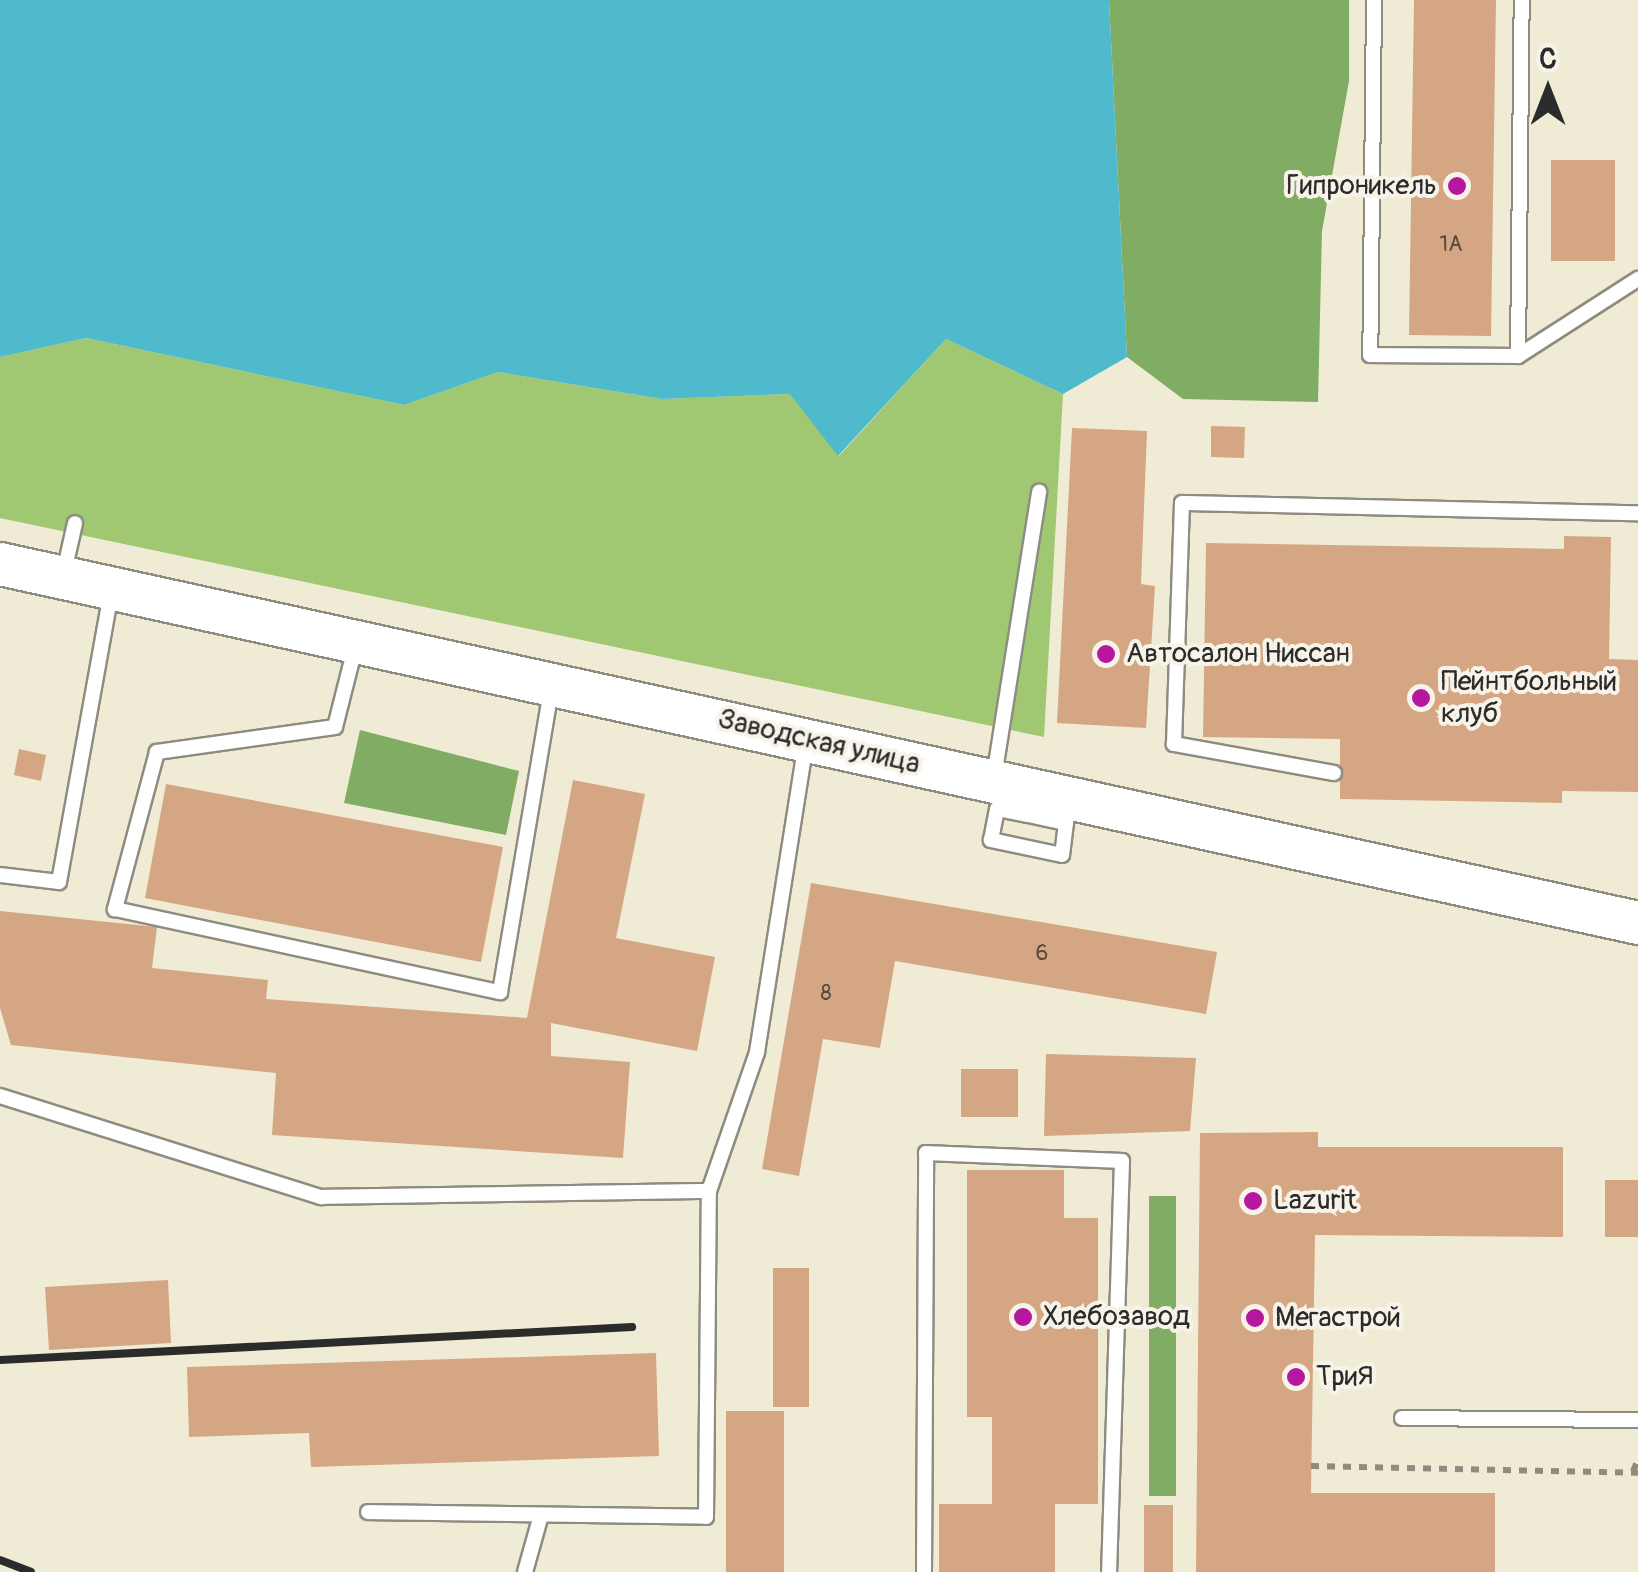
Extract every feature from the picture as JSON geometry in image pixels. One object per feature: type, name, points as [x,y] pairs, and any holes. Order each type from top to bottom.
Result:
[{"type":"main road","name":"Заводская улица","points":[[0,564],[552,686],[808,738],[1017,795],[1638,923]]},
{"type":"lane","points":[[1374,0],[1370,355],[1518,356],[1638,279]]},
{"type":"lane","points":[[1518,356],[1522,0]]},
{"type":"lane","points":[[1017,795],[1038,492]]},
{"type":"lane","points":[[1334,772],[1174,744],[1182,503],[1638,513]]},
{"type":"lane","points":[[63,577],[75,523]]},
{"type":"lane","points":[[0,875],[59,882],[112,587]]},
{"type":"lane","points":[[356,641],[335,727],[157,752],[115,910],[500,992],[552,686]]},
{"type":"lane","points":[[368,1512],[706,1518],[708,1191],[757,1052],[808,738]]},
{"type":"lane","points":[[1017,795],[1066,823],[1062,855],[991,840],[997,809],[1017,795]]},
{"type":"lane","points":[[0,1096],[321,1197],[708,1191]]},
{"type":"lane","points":[[924,1572],[926,1153],[1122,1161],[1108,1572]]},
{"type":"lane","points":[[1402,1418],[1638,1420]]},
{"type":"lane","points":[[524,1572],[541,1515]]},
{"type":"path","points":[[1312,1466],[1636,1472],[1638,1460]]},
{"type":"green space","points":[[1109,0],[1349,0],[1349,81],[1322,231],[1318,402],[1183,399],[1127,357]]},
{"type":"green space","points":[[86,338],[404,405],[498,372],[662,399],[791,394],[839,456],[946,339],[1063,394],[1044,737],[0,518],[0,357]]},
{"type":"green space","points":[[360,730],[519,771],[506,835],[344,803]]},
{"type":"green space","points":[[1149,1196],[1176,1196],[1176,1496],[1149,1496]]},
{"type":"water","points":[[0,0],[1109,0],[1127,357],[1063,394],[946,339],[838,456],[790,394],[662,399],[498,372],[404,405],[86,338],[0,357]]},
{"type":"building","name":"Гипроникель","points":[[1414,0],[1496,0],[1491,336],[1409,335]]},
{"type":"building","points":[[1551,160],[1615,160],[1615,261],[1551,261]]},
{"type":"building","points":[[1211,426],[1245,427],[1244,458],[1211,457]]},
{"type":"building","points":[[1072,428],[1147,431],[1141,584],[1155,586],[1146,728],[1057,723]]},
{"type":"building","name":"Пейнтбольный клуб","points":[[1564,536],[1611,537],[1609,659],[1638,660],[1638,792],[1562,791],[1562,803],[1340,799],[1340,739],[1203,737],[1206,543],[1564,549]]},
{"type":"building","points":[[19,749],[46,755],[41,781],[14,775]]},
{"type":"building","points":[[573,780],[645,794],[616,938],[715,957],[697,1051],[551,1023],[551,1056],[630,1062],[623,1158],[272,1135],[276,1073],[11,1045],[0,1008],[0,911],[157,927],[152,968],[268,980],[266,999],[527,1018]]},
{"type":"building","points":[[166,784],[503,847],[481,962],[145,898]]},
{"type":"building","points":[[811,883],[1217,952],[1206,1014],[895,961],[880,1048],[823,1039],[799,1176],[762,1169]]},
{"type":"building","points":[[1046,1054],[1196,1058],[1190,1131],[1044,1136]]},
{"type":"building","points":[[961,1069],[1018,1069],[1018,1117],[961,1117]]},
{"type":"building","points":[[1318,1132],[1318,1147],[1563,1147],[1563,1237],[1315,1235],[1311,1493],[1495,1493],[1495,1572],[1196,1572],[1200,1133]]},
{"type":"building","points":[[967,1170],[1064,1170],[1064,1218],[1098,1218],[1098,1504],[1055,1504],[1055,1572],[939,1572],[939,1504],[992,1504],[992,1417],[967,1417]]},
{"type":"building","points":[[1605,1180],[1638,1180],[1638,1237],[1605,1237]]},
{"type":"building","points":[[773,1268],[809,1268],[809,1407],[773,1407]]},
{"type":"building","points":[[168,1280],[171,1343],[49,1350],[45,1287]]},
{"type":"building","points":[[656,1353],[659,1456],[311,1467],[309,1433],[189,1437],[187,1367]]},
{"type":"building","points":[[726,1411],[784,1411],[784,1572],[726,1572]]},
{"type":"building","points":[[1144,1505],[1173,1505],[1173,1572],[1144,1572]]},
{"type":"railway","points":[[0,1360],[632,1327]]},
{"type":"railway","points":[[0,1560],[31,1572]]},
{"type":"place","name":"Гипроникель","points":[[1457,186]]},
{"type":"place","name":"Автосалон Ниссан","points":[[1106,654]]},
{"type":"place","name":"Пейнтбольный клуб","points":[[1421,698]]},
{"type":"place","name":"Lazurit","points":[[1253,1201]]},
{"type":"place","name":"Хлебозавод","points":[[1023,1317]]},
{"type":"place","name":"Мегастрой","points":[[1255,1318]]},
{"type":"place","name":"ТриЯ","points":[[1296,1377]]}]
